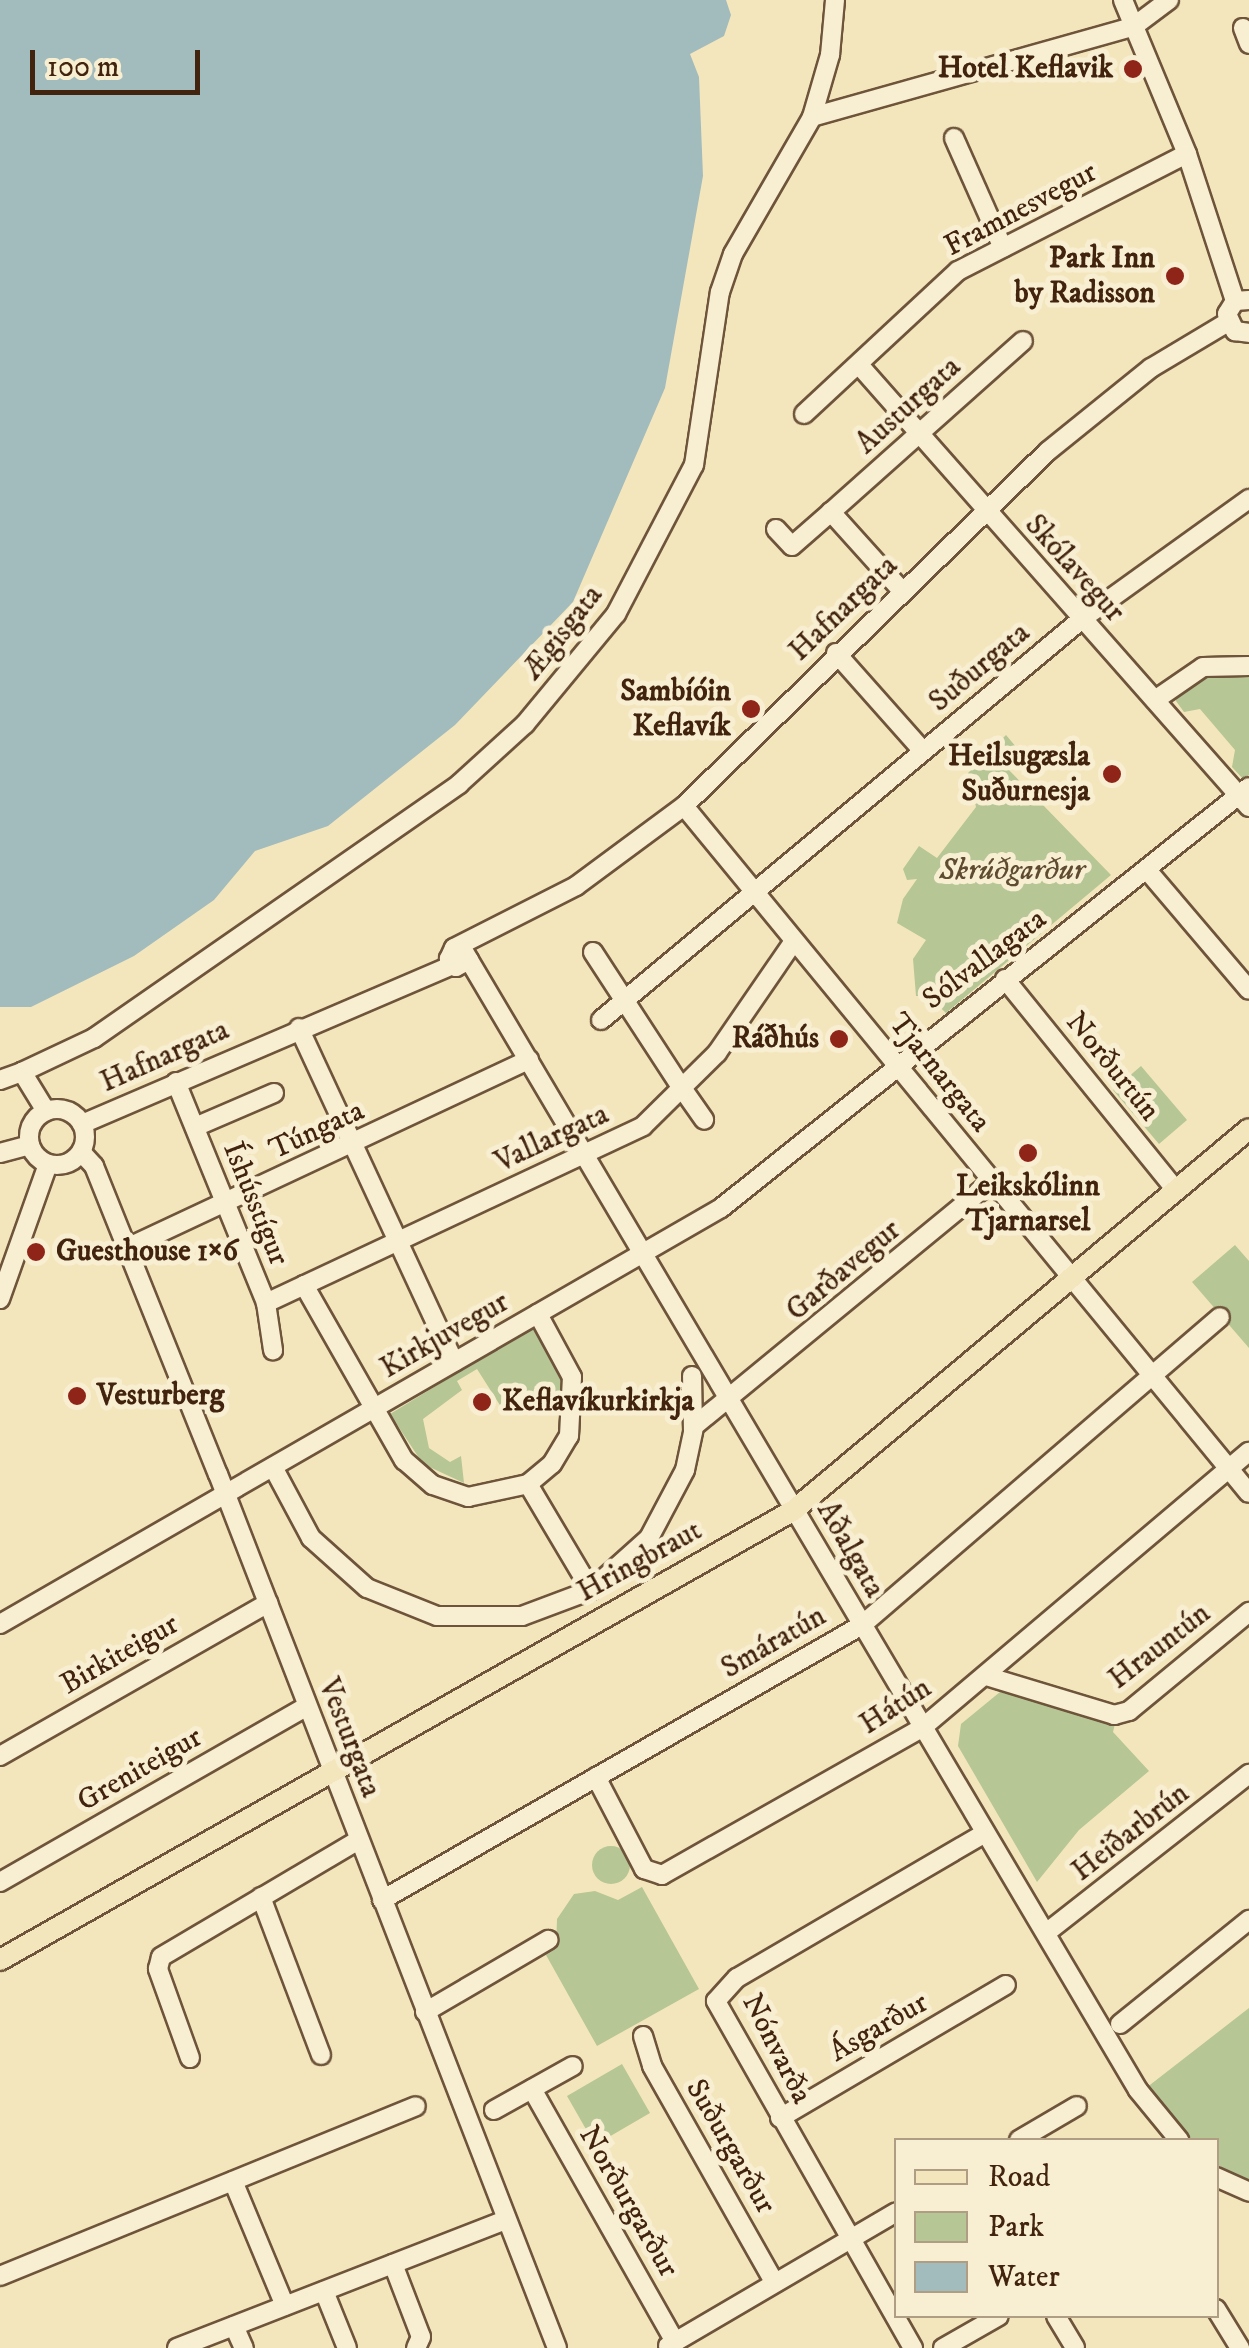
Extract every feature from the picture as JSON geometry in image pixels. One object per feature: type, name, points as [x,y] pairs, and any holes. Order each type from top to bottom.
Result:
[{"type":"main road","name":"Hringbraut","points":[[0,1960],[794,1510],[1247,1134]]},
{"type":"street","name":"Ægisgata","points":[[0,1080],[94,1038],[460,784],[578,663],[649,559],[694,465],[706,351],[724,279],[812,117],[830,55],[835,0]]},
{"type":"street","points":[[1123,0],[1242,301],[1228,322],[1249,333]]},
{"type":"street","points":[[812,117],[1133,27],[1169,0]]},
{"type":"street","points":[[954,138],[1003,248]]},
{"type":"street","name":"Framnesvegur","points":[[804,414],[958,271],[1187,154]]},
{"type":"street","name":"Hafnargata","points":[[82,1124],[457,960],[495,930],[576,886],[684,806],[836,653],[986,511],[1150,368],[1228,322]]},
{"type":"street","name":"Austurgata","points":[[776,529],[792,546],[1023,341]]},
{"type":"street","name":"Skólavegur","points":[[860,366],[1154,700],[1246,797]]},
{"type":"street","name":"Suðurgata","points":[[754,892],[1082,619],[1249,499]]},
{"type":"street","points":[[831,512],[903,592]]},
{"type":"street","points":[[836,653],[923,751]]},
{"type":"street","points":[[1154,700],[1203,668],[1249,666]]},
{"type":"street","name":"Sólvallagata","points":[[896,1064],[1246,797]]},
{"type":"street","name":"Tjarnargata","points":[[684,806],[1249,1492]]},
{"type":"street","points":[[1147,870],[1249,990]]},
{"type":"street","points":[[601,1020],[626,1004],[754,892]]},
{"type":"street","name":"Vallargata","points":[[266,1303],[396,1240],[586,1157],[643,1126],[681,1087],[794,941]]},
{"type":"street","points":[[593,952],[704,1120]]},
{"type":"street","name":"Aðalgata","points":[[457,960],[482,982],[1138,2090],[1177,2138]]},
{"type":"street","name":"Norðurtún","points":[[1005,979],[1176,1190]]},
{"type":"street","points":[[299,1028],[454,1362]]},
{"type":"street","name":"Túngata","points":[[127,1248],[353,1146],[529,1060]]},
{"type":"street","name":"Kirkjuvegur","points":[[0,1624],[721,1208],[896,1064]]},
{"type":"street","points":[[22,1072],[46,1111]]},
{"type":"street","name":"Íshússtígur","points":[[176,1082],[266,1303],[273,1350]]},
{"type":"street","points":[[194,1127],[274,1093]]},
{"type":"street","points":[[64,1109],[82,1124],[81,1152],[63,1164],[48,1164],[30,1145],[32,1122],[46,1111],[64,1109]]},
{"type":"street","points":[[0,1153],[30,1145]]},
{"type":"street","name":"Vesturgata","points":[[81,1152],[94,1166],[226,1494],[557,2348]]},
{"type":"street","points":[[0,1299],[48,1164]]},
{"type":"street","name":"Garðavegur","points":[[694,1427],[731,1403],[992,1181]]},
{"type":"street","points":[[304,1285],[404,1460],[433,1485],[481,1497],[528,1484],[564,1446],[575,1401],[568,1366],[538,1314]]},
{"type":"street","points":[[1152,1374],[1220,1317]]},
{"type":"street","name":"Smáratún","points":[[382,1900],[862,1625],[1152,1374]]},
{"type":"street","points":[[273,1467],[300,1523],[323,1552],[401,1605],[493,1620],[550,1609],[591,1590],[636,1553],[660,1522],[685,1470],[694,1427],[692,1376]]},
{"type":"street","name":"Hátún","points":[[596,1777],[644,1870],[659,1876],[922,1728],[986,1676],[1011,1648],[1249,1452]]},
{"type":"street","points":[[528,1484],[591,1590]]},
{"type":"street","name":"Birkiteigur","points":[[0,1756],[268,1603]]},
{"type":"street","name":"Hrauntún","points":[[986,1676],[1114,1714],[1130,1711],[1249,1612]]},
{"type":"street","name":"Greniteigur","points":[[0,1882],[307,1706]]},
{"type":"street","name":"Heiðarbrún","points":[[1046,1934],[1249,1774]]},
{"type":"street","name":"Nónvarða","points":[[894,2314],[718,2011],[720,1991],[985,1833]]},
{"type":"street","points":[[190,2058],[158,1961],[359,1840]]},
{"type":"street","points":[[261,1896],[322,2056]]},
{"type":"street","points":[[1120,2024],[1249,1920]]},
{"type":"street","points":[[425,2012],[548,1940]]},
{"type":"street","name":"Ásgarður","points":[[780,2118],[1006,1985]]},
{"type":"street","name":"Suðurgarður","points":[[643,2036],[652,2066],[775,2284]]},
{"type":"street","points":[[494,2110],[573,2066]]},
{"type":"street","name":"Norðurgarður","points":[[532,2089],[670,2345]]},
{"type":"street","points":[[0,2276],[416,2106]]},
{"type":"street","points":[[1021,2138],[1077,2106]]},
{"type":"street","points":[[233,2180],[284,2306]]},
{"type":"street","points":[[1219,2181],[1249,2192]]},
{"type":"street","points":[[670,2345],[894,2213]]},
{"type":"street","points":[[177,2348],[506,2220]]},
{"type":"street","points":[[393,2264],[421,2336],[416,2348]]},
{"type":"street","points":[[324,2291],[346,2348]]},
{"type":"street","points":[[1219,2314],[1240,2348]]},
{"type":"street","name":"Nónvarða","points":[[896,2318],[914,2348]]},
{"type":"street","points":[[944,2348],[996,2318]]},
{"type":"street","points":[[1057,2318],[1075,2348]]},
{"type":"street","points":[[234,2326],[244,2348]]},
{"type":"green space","points":[[1249,670],[1249,775],[1243,779],[1232,767],[1235,750],[1200,709],[1184,712],[1176,701],[1177,692],[1205,672]]},
{"type":"green space","name":"Skrúðgarður","points":[[1006,735],[1017,748],[1004,759],[1006,767],[1111,875],[946,1013],[928,996],[916,996],[913,959],[926,940],[897,923],[903,899],[917,879],[907,880],[903,869],[919,846],[937,858],[976,807],[968,773]]},
{"type":"green space","points":[[1141,1066],[1187,1120],[1159,1144],[1113,1090]]},
{"type":"green space","points":[[1235,1245],[1249,1261],[1249,1348],[1192,1282]]},
{"type":"green space","points":[[534,1326],[562,1378],[562,1416],[548,1409],[551,1394],[538,1392],[505,1413],[477,1369],[457,1381],[462,1390],[423,1419],[429,1448],[450,1462],[461,1456],[464,1483],[423,1464],[390,1414]]},
{"type":"green space","points":[[1000,1692],[1115,1724],[1113,1732],[1149,1771],[1079,1830],[1037,1882],[958,1746],[961,1724]]},
{"type":"green space","points":[[611,1846],[624,1852],[630,1865],[624,1878],[611,1884],[598,1878],[592,1865],[598,1852]]},
{"type":"green space","points":[[642,1887],[699,1989],[597,2046],[546,1955],[556,1949],[557,1919],[574,1894],[595,1891],[618,1900]]},
{"type":"green space","points":[[1249,2008],[1249,2183],[1219,2166],[1219,2138],[1184,2138],[1146,2088]]},
{"type":"green space","points":[[622,2064],[650,2113],[595,2145],[567,2096]]},
{"type":"water","points":[[0,0],[726,0],[731,15],[724,36],[690,54],[699,77],[703,176],[665,388],[573,602],[455,725],[328,826],[255,851],[214,900],[134,956],[31,1007],[0,1007]]},
{"type":"place","name":"Hotel Keflavik","points":[[1133,69]]},
{"type":"place","name":"Park Inn by Radisson","points":[[1175,276]]},
{"type":"place","name":"Sambíóin Keflavík","points":[[751,709]]},
{"type":"place","name":"Heilsugæsla Suðurnesja","points":[[1112,774]]},
{"type":"place","name":"Ráðhús","points":[[839,1039]]},
{"type":"place","name":"Leikskólinn Tjarnarsel","points":[[1028,1153]]},
{"type":"place","name":"Guesthouse 1×6","points":[[36,1252]]},
{"type":"place","name":"Vesturberg","points":[[77,1396]]},
{"type":"place","name":"Keflavíkurkirkja","points":[[482,1402]]}]
